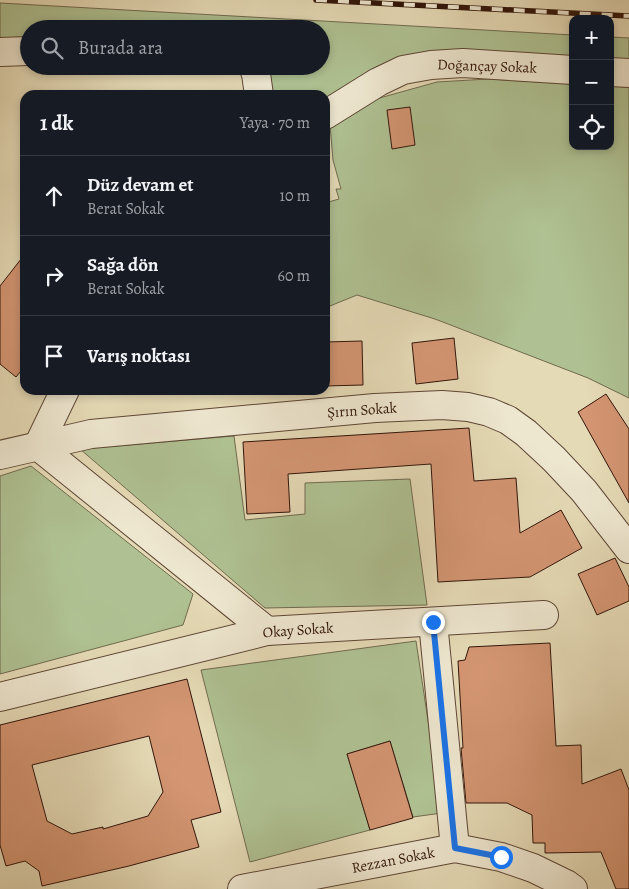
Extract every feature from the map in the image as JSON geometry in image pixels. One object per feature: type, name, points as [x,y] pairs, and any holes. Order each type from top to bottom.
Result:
[{"type":"street","points":[[0,52],[20,51]]},
{"type":"street","name":"Doğançay Sokak","points":[[330,112],[378,82],[402,70],[431,65],[462,63],[569,70]]},
{"type":"street","points":[[614,72],[629,73]]},
{"type":"street","points":[[256,75],[258,90]]},
{"type":"street","points":[[63,395],[38,446],[267,630]]},
{"type":"street","name":"Şırın Sokak","points":[[0,455],[91,434],[375,408],[442,405],[468,408],[489,412],[508,420],[526,434],[554,459],[584,491],[629,549]]},
{"type":"street","name":"Okay Sokak","points":[[0,697],[267,630],[544,615]]},
{"type":"street","points":[[433,622],[455,848],[501,857],[533,868],[573,889]]},
{"type":"street","name":"Rezzan Sokak","points":[[242,889],[455,848]]},
{"type":"green space","points":[[0,3],[304,20],[20,20],[20,42],[0,42]]},
{"type":"green space","points":[[330,21],[569,35],[569,62],[435,55],[330,103],[330,90],[270,90],[265,75],[330,75]]},
{"type":"green space","points":[[614,37],[629,38],[629,65],[614,64]]},
{"type":"green space","points":[[488,79],[569,84],[569,150],[614,150],[614,86],[629,87],[629,398],[588,378],[435,319],[357,295],[330,306],[330,202],[339,199],[336,189],[341,189],[333,160],[330,125],[376,99],[437,82]]},
{"type":"green space","points":[[234,436],[245,520],[305,514],[305,483],[410,479],[427,605],[265,608],[80,449]]},
{"type":"green space","points":[[31,466],[193,594],[183,625],[0,674],[0,476]]},
{"type":"green space","points":[[416,641],[442,813],[413,817],[390,741],[347,754],[370,830],[250,862],[201,670]]},
{"type":"building","points":[[410,107],[415,145],[392,149],[387,110]]},
{"type":"building","points":[[20,260],[20,372],[16,377],[0,364],[0,286]]},
{"type":"building","points":[[454,338],[458,379],[416,384],[412,343]]},
{"type":"building","points":[[362,341],[363,385],[330,386],[330,342]]},
{"type":"building","points":[[606,394],[629,429],[629,503],[578,412]]},
{"type":"building","points":[[469,428],[474,481],[516,478],[520,533],[561,510],[582,548],[530,577],[438,582],[431,464],[288,474],[290,512],[247,514],[243,442]]},
{"type":"building","points":[[615,558],[629,587],[629,601],[597,615],[578,574]]},
{"type":"building","points":[[550,643],[556,746],[581,745],[582,784],[621,769],[629,790],[629,889],[616,889],[601,852],[545,853],[545,843],[533,843],[532,815],[507,803],[466,803],[461,748],[463,748],[458,661],[465,660],[469,647]]},
{"type":"building","points":[[187,679],[221,812],[191,820],[199,847],[129,866],[42,886],[39,871],[25,861],[6,866],[0,845],[0,725]],"holes":[[[149,736],[163,792],[148,816],[103,829],[103,827],[72,834],[47,821],[32,765]]]},
{"type":"building","points":[[390,741],[413,818],[370,830],[347,754]]},
{"type":"railway","points":[[316,0],[629,16]]},
{"type":"route","points":[[433,622],[455,848],[501,857]]}]
